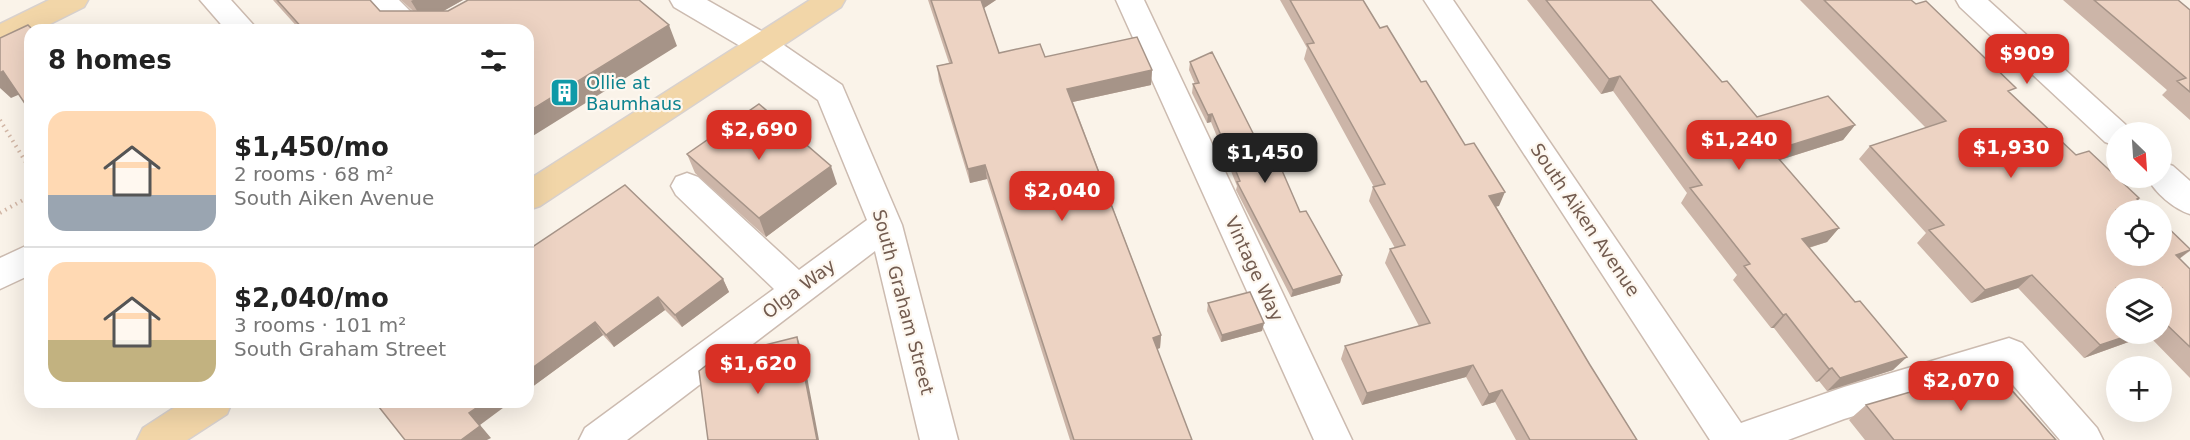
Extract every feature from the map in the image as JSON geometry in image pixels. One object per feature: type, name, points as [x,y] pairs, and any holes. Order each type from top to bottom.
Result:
[{"type":"main road","points":[[25,24],[74,0]]},
{"type":"main road","points":[[534,193],[831,0]]},
{"type":"main road","points":[[0,36],[24,24]]},
{"type":"main road","points":[[156,440],[195,420]]},
{"type":"street","points":[[214,0],[237,24]]},
{"type":"street","points":[[382,0],[406,24]]},
{"type":"street","name":"South Graham Street","points":[[684,0],[762,45],[831,93],[885,225],[939,440]]},
{"type":"street","name":"Vintage Way","points":[[1130,0],[1333,440]]},
{"type":"street","name":"South Aiken Avenue","points":[[1438,0],[1731,440]]},
{"type":"street","points":[[1970,0],[2106,125]]},
{"type":"street","points":[[2172,184],[2190,201]]},
{"type":"street","points":[[687,186],[798,290]]},
{"type":"street","name":"Olga Way","points":[[598,440],[885,225]]},
{"type":"street","points":[[0,275],[24,261]]},
{"type":"street","points":[[1742,440],[1844,403],[2009,354],[2084,440]]},
{"type":"path","points":[[0,120],[24,159]]},
{"type":"path","points":[[0,213],[24,199]]},
{"type":"building","name":"Ollie at Baumhaus","points":[[277,0],[370,0],[380,11],[448,11],[468,0],[639,0],[669,25],[534,108],[534,24],[299,24]]},
{"type":"building","points":[[931,0],[981,0],[999,53],[1040,44],[1045,57],[1137,37],[1152,70],[1067,89],[1161,335],[1153,338],[1192,440],[1074,440],[985,165],[968,169],[937,66],[952,63]]},
{"type":"building","points":[[1290,0],[1363,0],[1380,28],[1387,26],[1421,82],[1426,81],[1465,145],[1474,143],[1505,192],[1489,196],[1637,440],[1530,440],[1502,390],[1489,394],[1473,365],[1367,393],[1345,346],[1430,323],[1390,249],[1405,245],[1373,187],[1385,184],[1307,44],[1314,43]]},
{"type":"building","points":[[1546,0],[1651,0],[1722,82],[1727,81],[1757,117],[1828,96],[1855,125],[1772,151],[1839,228],[1802,239],[1855,302],[1860,301],[1907,357],[1840,378],[1832,368],[1829,369],[1786,314],[1783,315],[1744,266],[1750,264],[1690,188],[1702,185],[1620,76],[1609,79]]},
{"type":"building","points":[[1824,0],[1911,0],[1916,4],[1926,1],[2016,88],[2008,91],[2076,155],[2089,151],[2106,167],[2106,188],[2128,188],[2139,198],[2138,200],[2106,200],[2106,266],[2172,266],[2172,232],[2190,249],[2176,255],[2190,269],[2190,347],[2172,330],[2172,278],[2106,278],[2106,343],[2100,345],[2032,275],[1985,290],[1929,230],[1944,225],[1870,146],[1946,121]]},
{"type":"building","points":[[2094,0],[2178,0],[2190,10],[2190,92],[2177,81],[2186,78]]},
{"type":"building","points":[[24,27],[24,102],[3,71],[0,73],[0,38]]},
{"type":"building","points":[[1212,52],[1260,147],[1271,145],[1300,212],[1306,211],[1342,275],[1293,290],[1237,182],[1240,181],[1212,114],[1208,115],[1193,84],[1199,83],[1190,62]]},
{"type":"building","points":[[759,104],[831,166],[759,218],[687,154]]},
{"type":"building","points":[[625,185],[723,279],[675,315],[658,297],[606,335],[595,322],[534,367],[534,246]]},
{"type":"building","points":[[1250,292],[1264,323],[1222,335],[1208,303]]},
{"type":"building","points":[[797,337],[817,440],[708,440],[699,371],[717,357]]},
{"type":"building","points":[[1992,368],[2056,440],[1894,440],[1866,405]]},
{"type":"building","points":[[380,408],[476,408],[469,413],[480,426],[461,440],[405,440]]},
{"type":"place","name":"Ollie at Baumhaus","points":[[565,93]]}]
